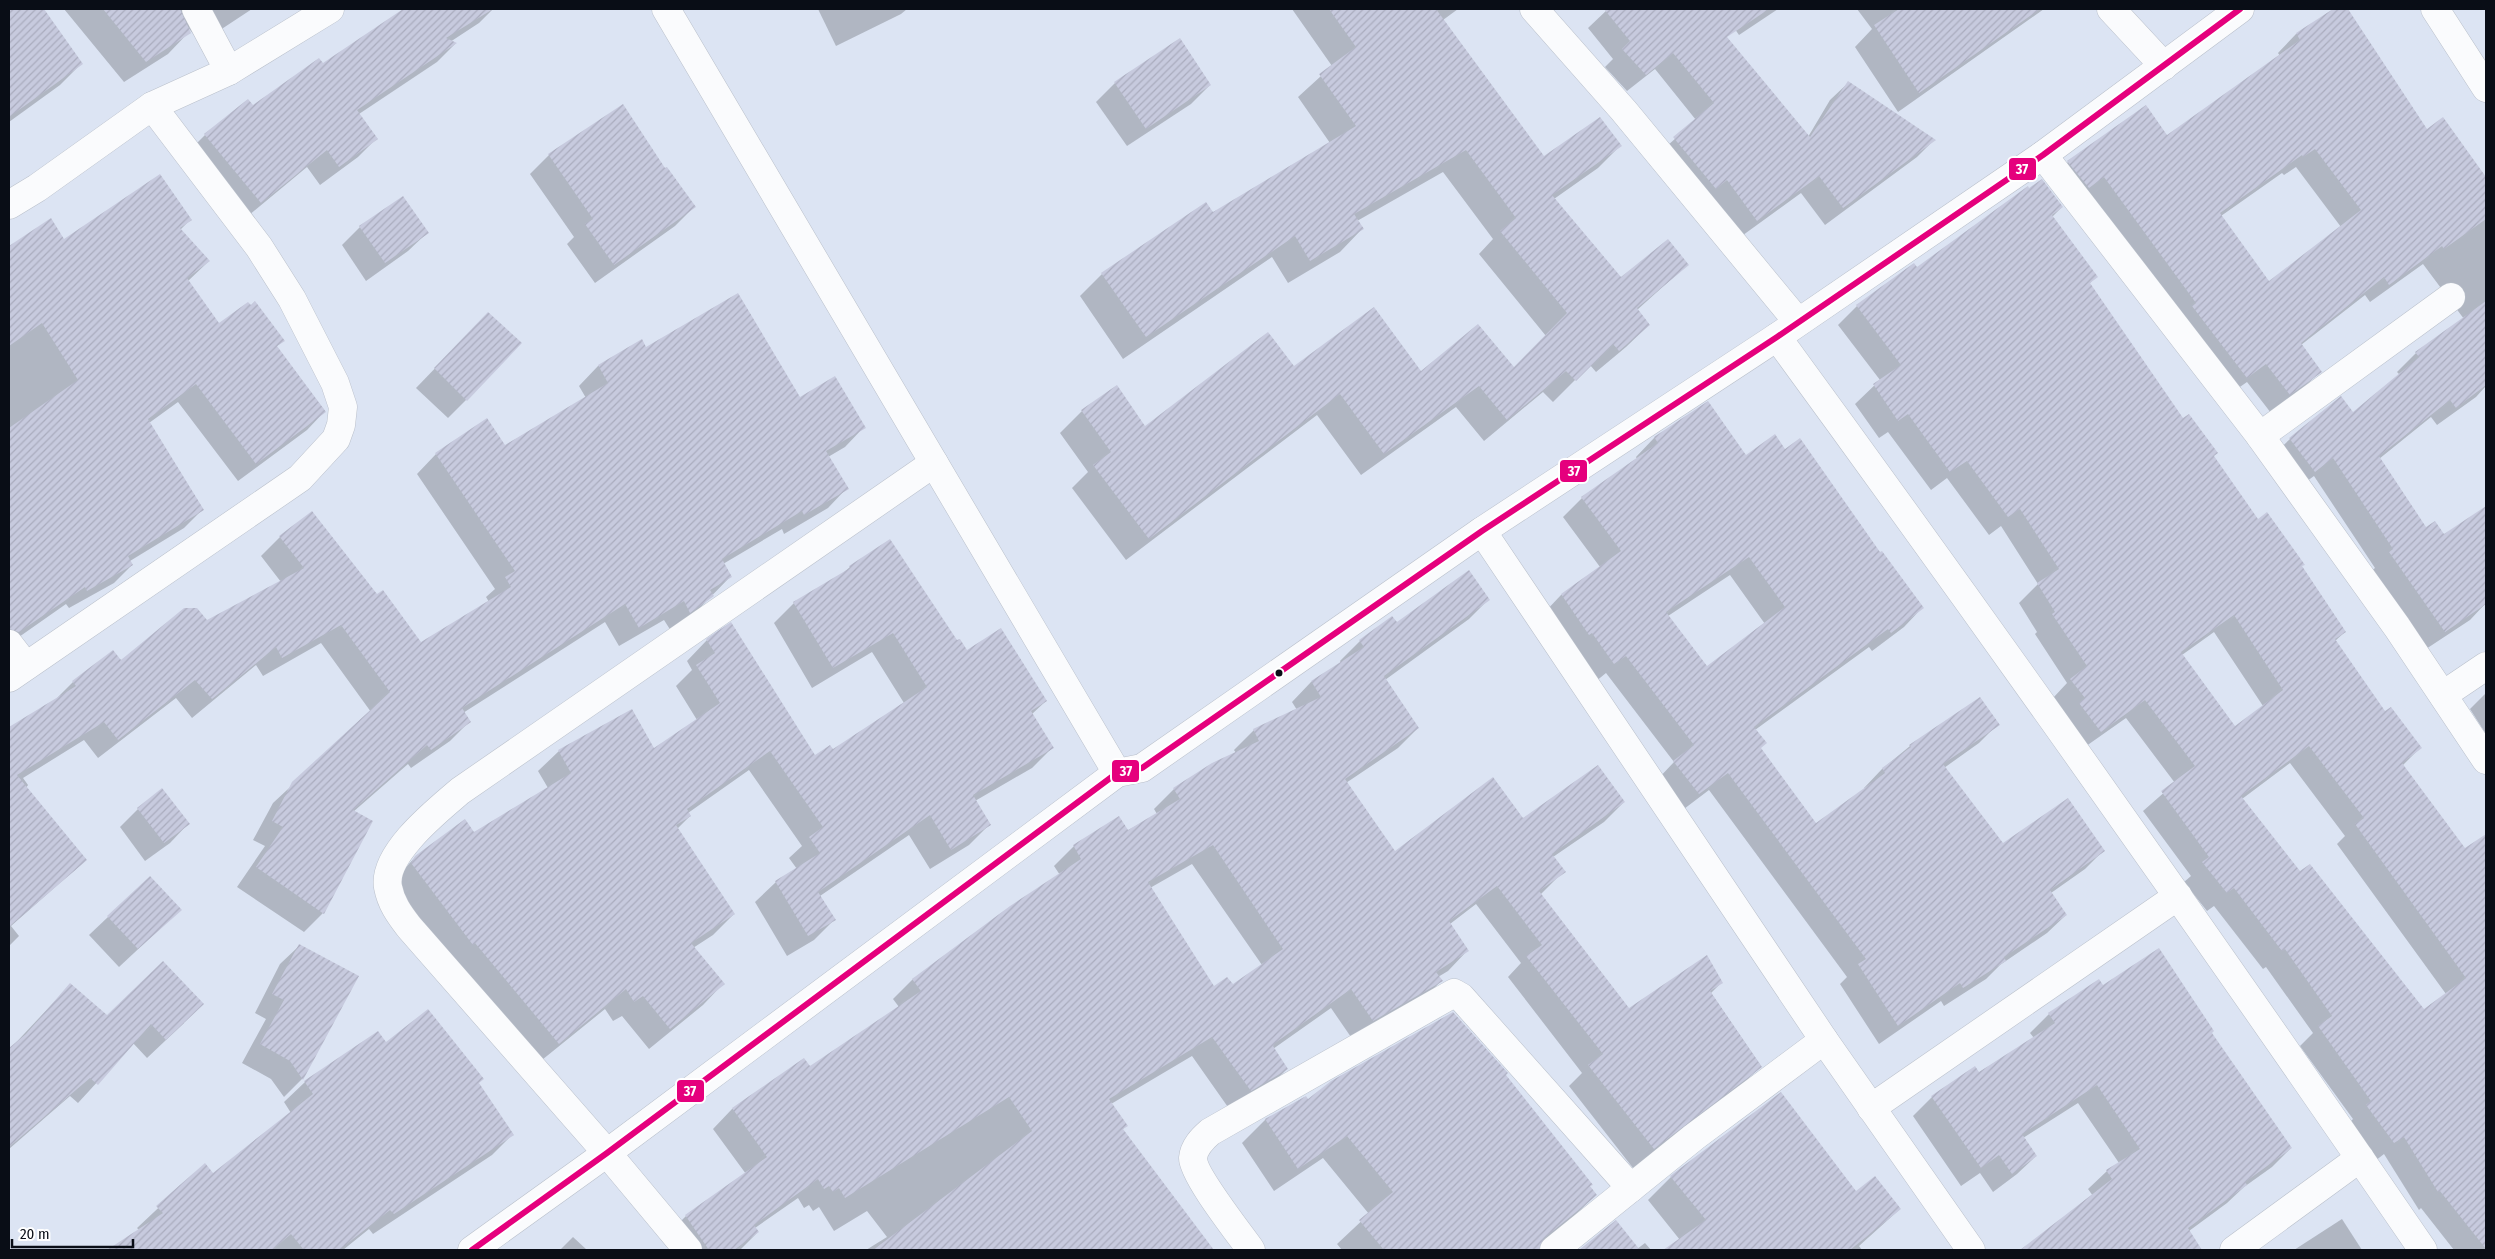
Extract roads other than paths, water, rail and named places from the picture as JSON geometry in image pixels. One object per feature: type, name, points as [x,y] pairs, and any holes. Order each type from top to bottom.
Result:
[{"type":"street","points":[[196,9],[229,71]]},
{"type":"street","points":[[9,206],[152,106],[229,71],[330,9]]},
{"type":"street","points":[[666,9],[934,463],[1130,771]]},
{"type":"street","points":[[1534,9],[1624,111],[1787,329],[1967,598],[2178,896],[2423,1250]]},
{"type":"street","points":[[2111,9],[2164,66]]},
{"type":"street","points":[[472,1250],[1130,771],[1482,531],[1787,329],[2042,156],[2240,9]]},
{"type":"street","points":[[2435,9],[2486,88]]},
{"type":"street","points":[[9,644],[18,672],[300,478],[336,439],[341,425],[342,407],[335,384],[292,299],[259,247],[152,106]]},
{"type":"street","points":[[2042,156],[2260,436],[2397,626],[2486,760]]},
{"type":"street","points":[[2260,436],[2451,297]]},
{"type":"street","points":[[688,1250],[607,1153],[409,928],[394,907],[387,885],[392,865],[407,841],[432,815],[460,791],[934,463]]},
{"type":"street","points":[[1482,531],[1824,1040],[1971,1250]]},
{"type":"street","points":[[2443,695],[2486,666]]},
{"type":"street","points":[[1871,1108],[2178,896]]},
{"type":"street","points":[[1251,1250],[1195,1169],[1194,1150],[1201,1141],[1210,1132],[1454,993],[1462,997],[1631,1188]]},
{"type":"street","points":[[1554,1250],[1694,1137],[1824,1040]]},
{"type":"street","points":[[2234,1250],[2360,1158]]}]
